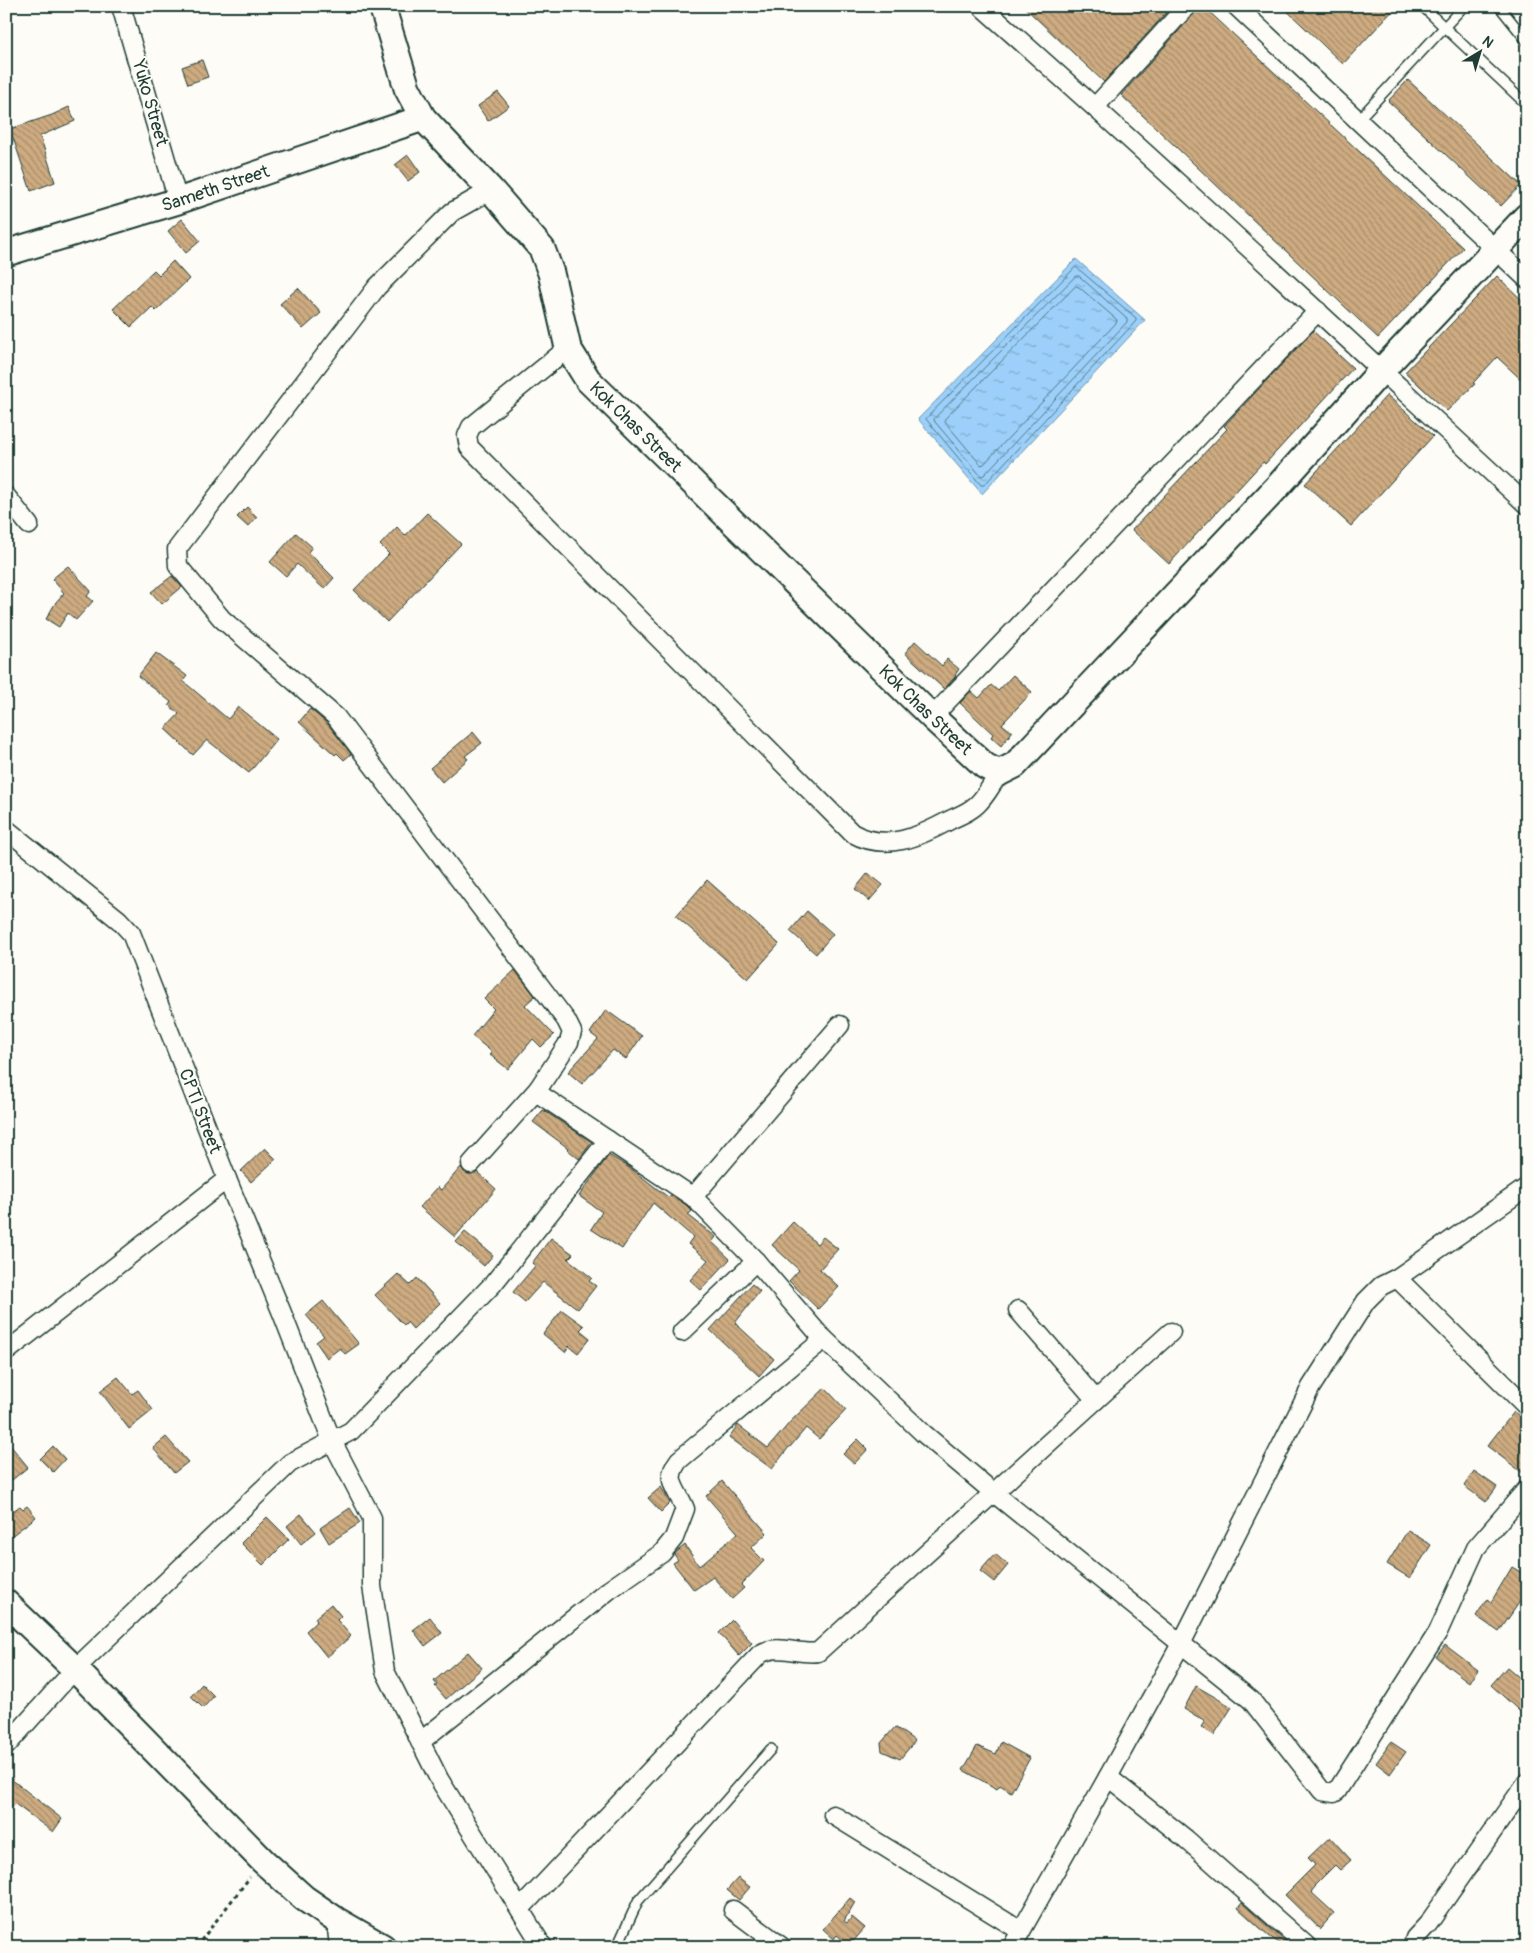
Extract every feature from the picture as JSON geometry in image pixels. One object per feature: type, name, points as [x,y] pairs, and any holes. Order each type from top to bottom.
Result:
[{"type":"street","name":"Yuko Street","points":[[121,6],[178,201]]},
{"type":"street","name":"Kok Chas Street","points":[[382,6],[407,88],[423,118],[491,190],[542,249],[551,273],[568,348],[588,380],[932,718],[985,766],[999,773]]},
{"type":"street","points":[[981,6],[1096,107],[1527,505]]},
{"type":"street","points":[[1096,107],[1187,6]]},
{"type":"street","points":[[1236,6],[1527,279]]},
{"type":"street","name":"Sameth Street","points":[[6,252],[178,201],[423,118]]},
{"type":"street","points":[[471,1164],[538,1089],[569,1042],[572,1032],[566,1020],[336,717],[222,619],[178,566],[177,549],[376,287],[452,212],[491,190]]},
{"type":"street","points":[[568,348],[471,427],[467,436],[469,447],[852,833],[863,839],[881,843],[898,843],[930,832],[975,807],[999,773],[1016,765],[1279,485],[1381,371],[1527,216]]},
{"type":"street","points":[[932,718],[1318,311]]},
{"type":"street","points":[[6,496],[29,525]]},
{"type":"street","name":"CPTI Street","points":[[6,829],[126,925],[131,933],[226,1180],[282,1313],[332,1441],[372,1518],[372,1586],[385,1671],[438,1779],[543,1947]]},
{"type":"street","points":[[693,1197],[840,1025]]},
{"type":"street","points":[[538,1089],[545,1099],[693,1197],[756,1261],[824,1339],[923,1433],[994,1493],[1182,1642],[1251,1700],[1322,1792],[1334,1793],[1337,1791],[1438,1632],[1476,1548],[1527,1489]]},
{"type":"street","points":[[6,1746],[75,1669],[290,1463],[351,1431],[493,1284],[608,1140]]},
{"type":"street","points":[[6,1352],[102,1275],[226,1180]]},
{"type":"street","points":[[1012,1947],[1182,1642],[1311,1386],[1366,1301],[1381,1286],[1397,1278],[1527,1187]]},
{"type":"street","points":[[682,1332],[756,1261]]},
{"type":"street","points":[[1397,1278],[1527,1407]]},
{"type":"street","points":[[1018,1310],[1096,1400]]},
{"type":"street","points":[[520,1909],[760,1654],[769,1649],[785,1649],[808,1654],[818,1652],[1171,1332]]},
{"type":"street","points":[[420,1742],[609,1590],[662,1553],[674,1538],[685,1509],[674,1490],[671,1478],[673,1468],[679,1460],[824,1339]]},
{"type":"street","points":[[6,1603],[75,1669],[263,1861],[304,1898],[336,1920],[383,1947]]},
{"type":"street","points":[[1108,1777],[1186,1839],[1307,1946]]},
{"type":"street","points":[[1412,1947],[1415,1938],[1428,1924],[1527,1782]]},
{"type":"street","points":[[833,1815],[1021,1931]]},
{"type":"street","points":[[733,1910],[782,1947]]},
{"type":"street","points":[[336,1920],[339,1947]]},
{"type":"lane","points":[[1422,6],[1527,105]]},
{"type":"lane","points":[[1357,121],[1464,6]]},
{"type":"lane","points":[[1499,6],[1527,41]]},
{"type":"lane","points":[[617,1947],[638,1901],[771,1749]]},
{"type":"path","points":[[196,1947],[263,1861]]},
{"type":"water","points":[[1076,259],[1145,320],[982,494],[918,419]]},
{"type":"building","points":[[1023,6],[1172,6],[1104,82]]},
{"type":"building","points":[[1197,6],[1203,6],[1463,248],[1378,338],[1121,95],[1195,13]]},
{"type":"building","points":[[1282,6],[1397,6],[1343,64]]},
{"type":"building","points":[[202,60],[208,77],[188,84],[182,67]]},
{"type":"building","points":[[1408,80],[1521,185],[1501,206],[1388,101]]},
{"type":"building","points":[[498,92],[509,106],[488,121],[478,106]]},
{"type":"building","points":[[69,107],[75,121],[40,136],[55,182],[31,191],[10,129],[52,115]]},
{"type":"building","points":[[408,155],[420,172],[408,181],[395,165]]},
{"type":"building","points":[[182,219],[200,241],[186,253],[168,231]]},
{"type":"building","points":[[173,261],[189,279],[156,311],[152,307],[131,327],[113,309],[154,270],[159,275]]},
{"type":"building","points":[[1497,276],[1527,305],[1527,385],[1497,357],[1473,383],[1475,384],[1447,411],[1405,372]]},
{"type":"building","points":[[298,288],[321,313],[303,329],[280,304]]},
{"type":"building","points":[[1313,331],[1353,368],[1265,464],[1263,462],[1169,564],[1132,530],[1227,429],[1224,426]]},
{"type":"building","points":[[1387,395],[1433,436],[1351,526],[1305,484]]},
{"type":"building","points":[[247,507],[257,517],[248,527],[237,517]]},
{"type":"building","points":[[427,513],[461,544],[387,622],[354,590],[389,554],[380,545],[397,527],[405,536]]},
{"type":"building","points":[[296,533],[312,547],[308,552],[334,578],[324,589],[297,564],[286,576],[270,562]]},
{"type":"building","points":[[68,566],[91,591],[87,596],[93,601],[76,620],[68,613],[59,627],[46,619],[64,593],[52,579]]},
{"type":"building","points":[[172,576],[182,587],[162,604],[151,592]]},
{"type":"building","points":[[915,641],[942,666],[947,659],[959,669],[956,676],[944,689],[905,653]]},
{"type":"building","points":[[156,653],[187,676],[183,681],[228,719],[238,707],[277,739],[249,773],[207,740],[193,755],[165,729],[179,714],[169,705],[171,702],[138,676]]},
{"type":"building","points":[[1013,675],[1032,692],[1002,724],[1012,732],[1001,746],[991,737],[993,734],[960,703],[971,691],[979,698],[991,685],[998,691]]},
{"type":"building","points":[[310,709],[328,724],[351,754],[344,760],[337,753],[335,755],[299,722]]},
{"type":"building","points":[[473,732],[482,743],[465,756],[468,759],[442,782],[430,768]]},
{"type":"building","points":[[868,873],[883,885],[869,901],[855,889]]},
{"type":"building","points":[[707,880],[779,944],[748,979],[676,916]]},
{"type":"building","points":[[807,911],[833,934],[816,954],[790,931]]},
{"type":"building","points":[[515,970],[535,996],[525,1005],[554,1035],[541,1047],[533,1039],[508,1069],[490,1055],[492,1052],[472,1036],[494,1009],[484,999]]},
{"type":"building","points":[[606,1010],[642,1036],[626,1059],[613,1050],[582,1084],[568,1072],[598,1039],[590,1033]]},
{"type":"building","points":[[543,1110],[592,1142],[579,1159],[568,1148],[533,1122]]},
{"type":"building","points":[[265,1148],[276,1159],[251,1182],[241,1171]]},
{"type":"building","points":[[609,1155],[630,1168],[668,1197],[671,1195],[686,1205],[692,1211],[688,1215],[716,1237],[712,1242],[730,1259],[701,1290],[690,1280],[708,1260],[688,1244],[693,1237],[653,1203],[622,1249],[591,1229],[602,1212],[579,1196]]},
{"type":"building","points":[[461,1167],[468,1174],[477,1172],[496,1189],[455,1237],[420,1207],[438,1187],[441,1190]]},
{"type":"building","points":[[793,1222],[817,1244],[823,1237],[838,1249],[820,1269],[839,1287],[818,1309],[789,1281],[799,1270],[772,1245]]},
{"type":"building","points":[[465,1232],[493,1255],[484,1266],[456,1242]]},
{"type":"building","points":[[551,1238],[573,1254],[568,1259],[592,1278],[589,1281],[596,1286],[578,1309],[543,1282],[525,1302],[513,1292],[535,1266],[532,1263]]},
{"type":"building","points":[[398,1274],[410,1285],[417,1278],[440,1303],[413,1329],[407,1322],[404,1325],[375,1295]]},
{"type":"building","points":[[752,1284],[760,1291],[735,1323],[774,1359],[759,1376],[710,1330]]},
{"type":"building","points":[[323,1301],[359,1344],[345,1354],[340,1348],[327,1358],[316,1342],[324,1336],[306,1315]]},
{"type":"building","points":[[562,1310],[584,1326],[580,1330],[590,1338],[578,1353],[569,1346],[565,1352],[543,1334]]},
{"type":"building","points":[[118,1377],[132,1394],[138,1390],[153,1410],[129,1429],[100,1391]]},
{"type":"building","points":[[825,1388],[846,1410],[819,1439],[806,1428],[772,1469],[729,1437],[738,1425],[768,1448],[791,1421]]},
{"type":"building","points":[[1514,1412],[1527,1422],[1527,1476],[1487,1446]]},
{"type":"building","points":[[166,1437],[188,1462],[174,1473],[153,1448]]},
{"type":"building","points":[[858,1439],[868,1449],[854,1464],[843,1454]]},
{"type":"building","points":[[6,1440],[28,1467],[12,1480],[6,1472]]},
{"type":"building","points":[[53,1446],[65,1459],[53,1472],[40,1459]]},
{"type":"building","points":[[1474,1471],[1497,1487],[1486,1502],[1464,1486]]},
{"type":"building","points":[[722,1481],[767,1533],[751,1548],[764,1561],[741,1585],[744,1588],[732,1599],[713,1577],[694,1590],[673,1563],[678,1560],[674,1554],[685,1545],[699,1566],[738,1533],[706,1496]]},
{"type":"building","points":[[661,1487],[670,1503],[661,1512],[648,1498]]},
{"type":"building","points":[[20,1506],[23,1509],[27,1506],[36,1517],[6,1540],[6,1516]]},
{"type":"building","points":[[350,1508],[360,1523],[329,1543],[320,1528]]},
{"type":"building","points":[[301,1514],[316,1532],[301,1544],[287,1526]]},
{"type":"building","points":[[267,1517],[289,1539],[263,1565],[241,1543]]},
{"type":"building","points":[[1408,1530],[1431,1545],[1410,1578],[1387,1564]]},
{"type":"building","points":[[995,1554],[1008,1565],[994,1582],[980,1571]]},
{"type":"building","points":[[1512,1567],[1527,1576],[1527,1591],[1499,1632],[1476,1616],[1487,1599],[1491,1602]]},
{"type":"building","points":[[331,1604],[341,1616],[337,1620],[351,1636],[327,1657],[306,1631],[317,1621],[315,1618]]},
{"type":"building","points":[[430,1617],[442,1633],[425,1646],[413,1630]]},
{"type":"building","points":[[732,1620],[752,1643],[739,1656],[719,1633]]},
{"type":"building","points":[[1445,1645],[1478,1670],[1469,1682],[1436,1657]]},
{"type":"building","points":[[468,1652],[482,1668],[446,1699],[435,1686],[437,1685],[434,1681]]},
{"type":"building","points":[[1507,1667],[1527,1684],[1527,1718],[1491,1685]]},
{"type":"building","points":[[202,1684],[214,1696],[203,1708],[191,1696]]},
{"type":"building","points":[[1196,1686],[1232,1707],[1214,1735],[1201,1727],[1205,1721],[1184,1709]]},
{"type":"building","points":[[895,1727],[915,1741],[900,1759],[882,1751],[881,1743]]},
{"type":"building","points":[[1001,1742],[1030,1758],[1011,1792],[1000,1785],[997,1789],[963,1770],[977,1746],[996,1754]]},
{"type":"building","points":[[1391,1742],[1406,1752],[1390,1774],[1376,1763]]},
{"type":"building","points":[[6,1775],[62,1819],[53,1832],[15,1804],[6,1814]]},
{"type":"building","points":[[1330,1837],[1351,1860],[1340,1870],[1335,1865],[1314,1886],[1311,1892],[1334,1913],[1320,1929],[1285,1895],[1315,1865],[1308,1858]]},
{"type":"building","points":[[738,1878],[750,1887],[739,1900],[727,1890]]},
{"type":"building","points":[[850,1898],[855,1902],[844,1921],[847,1923],[852,1917],[865,1928],[849,1946],[837,1935],[834,1939],[823,1929]]},
{"type":"building","points":[[1242,1903],[1286,1942],[1283,1946],[1238,1908]]}]
